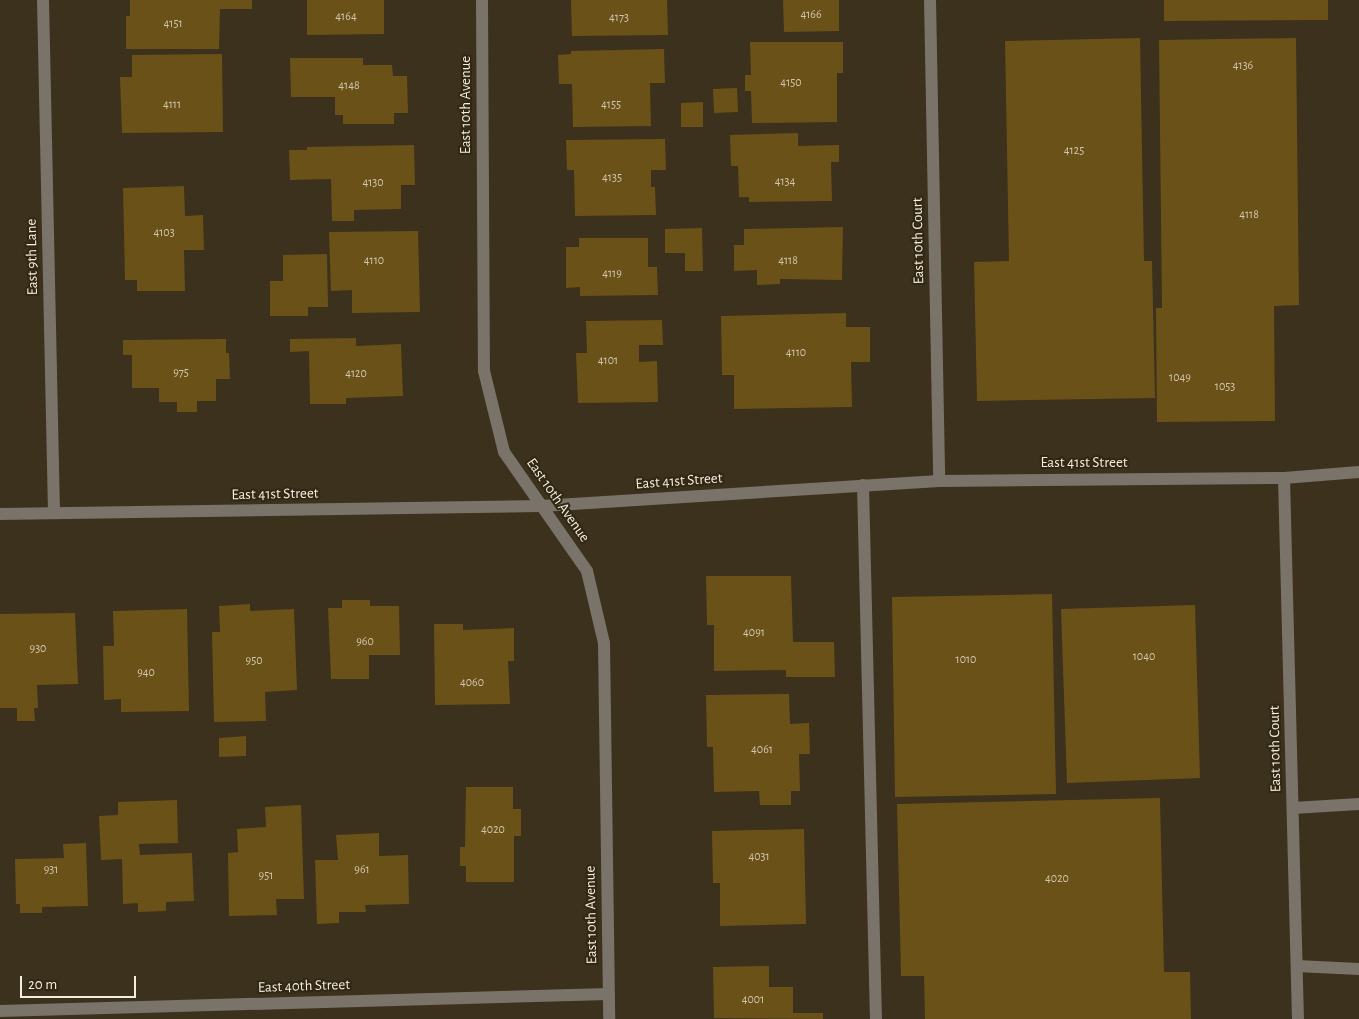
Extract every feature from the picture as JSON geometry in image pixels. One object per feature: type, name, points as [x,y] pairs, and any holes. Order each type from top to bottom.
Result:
[{"type":"street","name":"East 9th Lane","points":[[43,0],[54,513]]},
{"type":"street","name":"East 10th Avenue","points":[[482,0],[484,371],[504,452],[587,571],[604,643],[609,1019]]},
{"type":"street","name":"East 10th Court","points":[[930,0],[939,481]]},
{"type":"street","name":"East 41st Street","points":[[0,514],[541,506],[939,481],[1284,478],[1359,472]]},
{"type":"street","name":"East 10th Court","points":[[1284,478],[1298,1019]]},
{"type":"street","points":[[863,485],[876,1019]]},
{"type":"street","points":[[1293,808],[1359,804]]},
{"type":"street","points":[[1297,966],[1359,969]]},
{"type":"street","name":"East 40th Street","points":[[0,1011],[608,994]]},
{"type":"building","points":[[130,0],[252,0],[252,9],[220,9],[219,49],[126,49],[126,16],[130,16]]},
{"type":"building","points":[[307,0],[384,0],[384,34],[307,35]]},
{"type":"building","points":[[571,0],[667,0],[668,35],[572,36]]},
{"type":"building","points":[[783,0],[839,0],[839,31],[784,32]]},
{"type":"building","points":[[1164,0],[1328,0],[1328,20],[1164,21]]},
{"type":"building","points":[[1140,38],[1144,261],[1152,261],[1155,398],[977,401],[974,262],[1009,261],[1005,41]]},
{"type":"building","points":[[1296,38],[1299,305],[1274,306],[1275,421],[1157,422],[1156,308],[1162,308],[1159,40]]},
{"type":"building","points":[[750,42],[843,42],[843,73],[837,73],[837,122],[752,123],[751,91],[745,91],[745,75],[751,75]]},
{"type":"building","points":[[664,49],[665,83],[650,83],[651,126],[573,127],[572,84],[559,84],[558,55],[571,54],[571,51]]},
{"type":"building","points":[[222,54],[223,132],[122,133],[120,77],[132,77],[132,55]]},
{"type":"building","points":[[290,58],[363,58],[363,65],[392,65],[393,76],[407,76],[408,113],[394,113],[394,124],[343,124],[343,115],[335,115],[335,97],[291,97]]},
{"type":"building","points":[[737,88],[738,112],[714,113],[713,89]]},
{"type":"building","points":[[703,102],[703,127],[681,127],[681,103]]},
{"type":"building","points":[[798,133],[798,146],[839,145],[839,162],[831,162],[832,201],[749,202],[749,197],[739,197],[738,166],[731,166],[730,135]]},
{"type":"building","points":[[665,139],[666,170],[651,170],[651,187],[655,187],[656,215],[575,216],[574,170],[567,170],[566,140]]},
{"type":"building","points":[[414,145],[415,185],[401,185],[401,209],[354,210],[354,221],[332,221],[331,179],[290,180],[289,150],[307,150],[307,147]]},
{"type":"building","points":[[184,186],[185,216],[203,215],[204,250],[184,250],[185,291],[137,291],[137,280],[125,280],[123,188]]},
{"type":"building","points":[[843,227],[842,280],[780,279],[780,284],[757,285],[757,270],[734,271],[734,245],[744,245],[744,229]]},
{"type":"building","points":[[702,228],[703,271],[685,271],[685,253],[665,253],[665,229]]},
{"type":"building","points":[[418,231],[420,312],[352,313],[352,290],[331,291],[329,232]]},
{"type":"building","points":[[579,238],[648,238],[648,267],[657,267],[658,295],[580,296],[580,287],[566,288],[566,247],[579,247]]},
{"type":"building","points":[[327,254],[328,307],[308,307],[308,316],[270,316],[270,281],[283,281],[283,255]]},
{"type":"building","points":[[846,313],[846,327],[870,327],[870,362],[851,362],[852,407],[734,409],[734,375],[722,375],[721,316]]},
{"type":"building","points":[[662,320],[663,345],[639,345],[639,362],[657,361],[658,402],[578,403],[576,353],[587,353],[586,321]]},
{"type":"building","points":[[356,338],[356,346],[401,344],[403,396],[346,398],[346,404],[310,404],[309,351],[290,352],[290,339]]},
{"type":"building","points":[[226,339],[226,353],[229,353],[230,379],[216,379],[216,401],[197,401],[197,412],[177,412],[177,402],[159,402],[159,388],[132,388],[132,355],[123,355],[123,340]]},
{"type":"building","points":[[706,576],[791,576],[793,642],[834,642],[835,677],[786,677],[786,670],[714,671],[714,625],[707,625]]},
{"type":"building","points":[[1052,594],[1056,794],[895,797],[892,597]]},
{"type":"building","points":[[342,600],[370,600],[370,606],[399,606],[400,655],[369,655],[369,679],[331,679],[328,608],[342,608]]},
{"type":"building","points":[[250,604],[250,611],[294,609],[297,690],[265,692],[266,721],[214,722],[212,632],[220,632],[219,606]]},
{"type":"building","points":[[1195,605],[1200,778],[1067,783],[1061,609]]},
{"type":"building","points":[[187,609],[189,711],[121,712],[121,699],[104,700],[103,646],[114,646],[113,611]]},
{"type":"building","points":[[75,613],[78,684],[37,685],[38,708],[34,708],[35,721],[17,721],[17,708],[0,708],[0,614]]},
{"type":"building","points":[[434,624],[463,624],[463,630],[514,628],[514,661],[508,661],[510,704],[435,705]]},
{"type":"building","points":[[789,694],[790,724],[809,723],[810,754],[799,754],[800,791],[791,791],[791,805],[760,805],[759,791],[714,792],[713,747],[707,747],[706,695]]},
{"type":"building","points":[[246,736],[246,756],[219,757],[219,738]]},
{"type":"building","points":[[466,787],[513,787],[513,809],[521,809],[521,836],[514,836],[514,882],[466,882],[466,866],[460,866],[460,847],[465,847]]},
{"type":"building","points":[[1160,798],[1164,972],[1190,972],[1191,1019],[925,1019],[924,976],[901,976],[897,804]]},
{"type":"building","points":[[177,800],[178,843],[139,844],[140,855],[192,853],[194,901],[166,902],[166,911],[138,912],[138,903],[123,904],[122,859],[101,860],[99,816],[118,815],[118,802]]},
{"type":"building","points":[[301,805],[304,899],[276,899],[277,915],[229,916],[228,853],[238,852],[237,829],[266,827],[265,807]]},
{"type":"building","points":[[804,829],[806,924],[720,926],[720,883],[713,883],[712,831]]},
{"type":"building","points":[[379,833],[379,856],[408,855],[409,904],[365,905],[366,912],[339,912],[339,923],[317,924],[315,860],[338,860],[336,835]]},
{"type":"building","points":[[86,843],[88,906],[42,907],[42,913],[20,913],[20,904],[16,904],[15,859],[64,858],[63,844]]},
{"type":"building","points":[[769,966],[769,987],[793,987],[793,1013],[823,1013],[823,1019],[714,1018],[713,967]]}]
